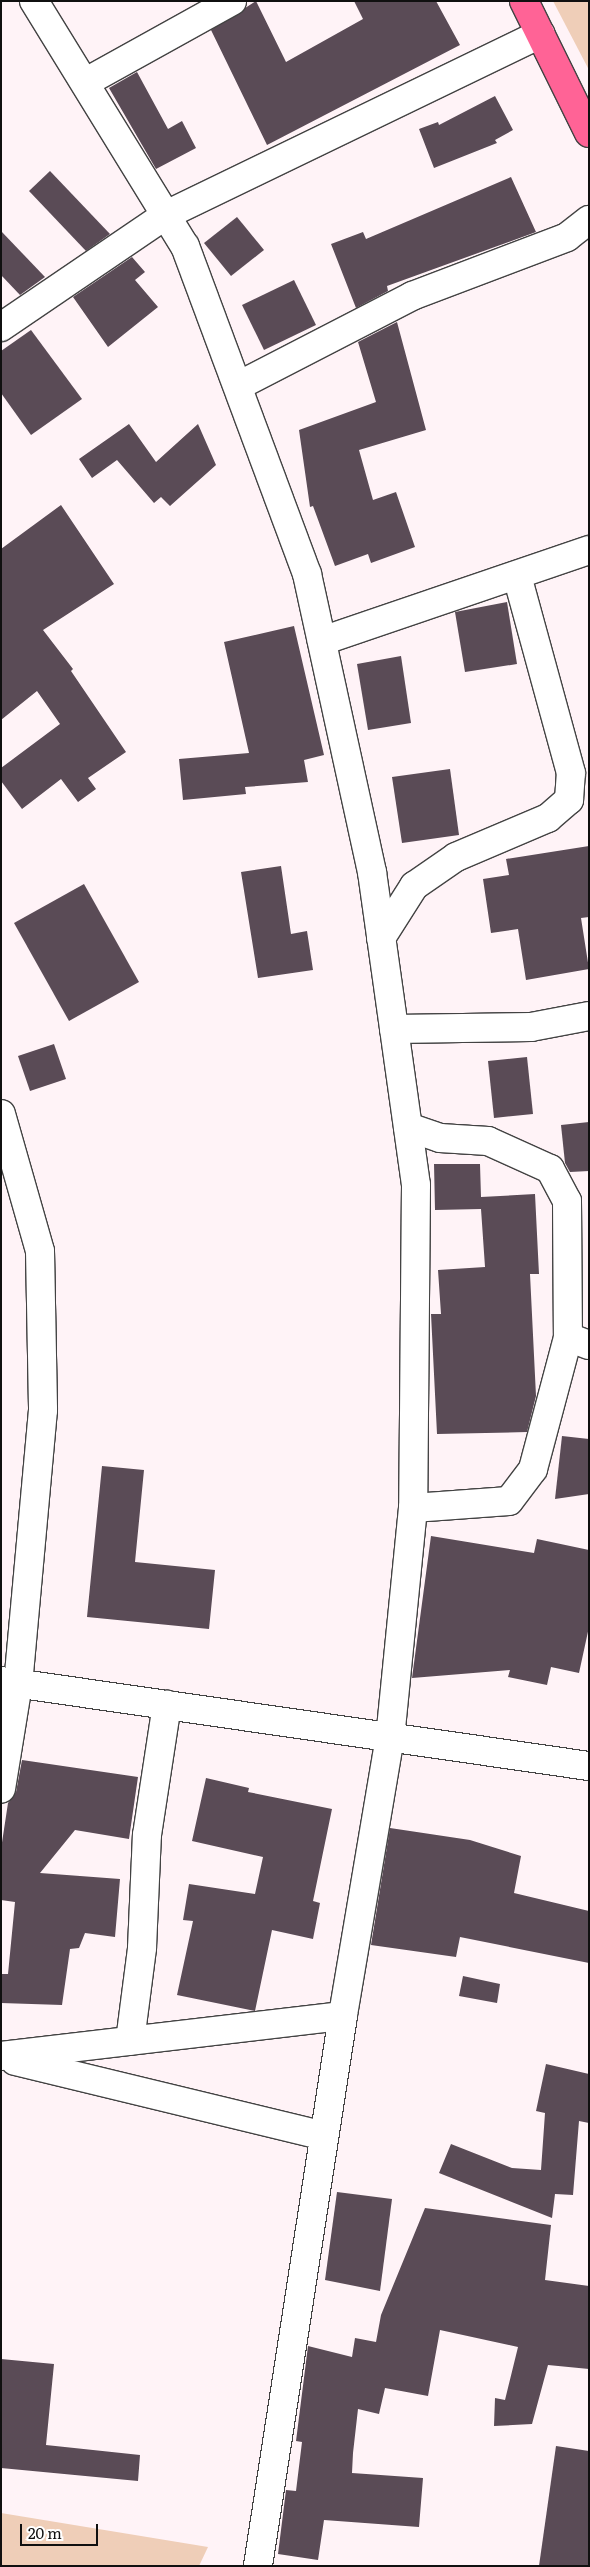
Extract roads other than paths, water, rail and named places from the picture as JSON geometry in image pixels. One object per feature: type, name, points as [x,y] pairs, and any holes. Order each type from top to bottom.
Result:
[{"type":"main road","points":[[524,1],[542,34],[589,133]]},
{"type":"street","points":[[34,1],[86,82],[185,246],[307,574],[372,872],[416,1185],[413,1508],[390,1737],[343,2016],[258,2566]]},
{"type":"street","points":[[86,82],[232,1]]},
{"type":"street","points":[[1,326],[166,215],[542,34]]},
{"type":"street","points":[[238,386],[412,296],[566,237],[589,220]]},
{"type":"street","points":[[322,641],[589,550]]},
{"type":"street","points":[[381,938],[414,886],[456,857],[548,818],[569,800],[571,773],[516,575]]},
{"type":"street","points":[[394,1029],[531,1027],[589,1016]]},
{"type":"street","points":[[1,1114],[40,1251],[44,1410],[10,1682],[1,1789]]},
{"type":"street","points":[[408,1127],[440,1138],[488,1141],[550,1169],[566,1201],[578,1341],[533,1468],[509,1501],[413,1508]]},
{"type":"street","points":[[10,1682],[589,1766]]},
{"type":"street","points":[[130,2041],[142,1948],[147,1835],[167,1705]]},
{"type":"street","points":[[1,2057],[343,2016]]},
{"type":"street","points":[[1,2057],[324,2136]]}]
